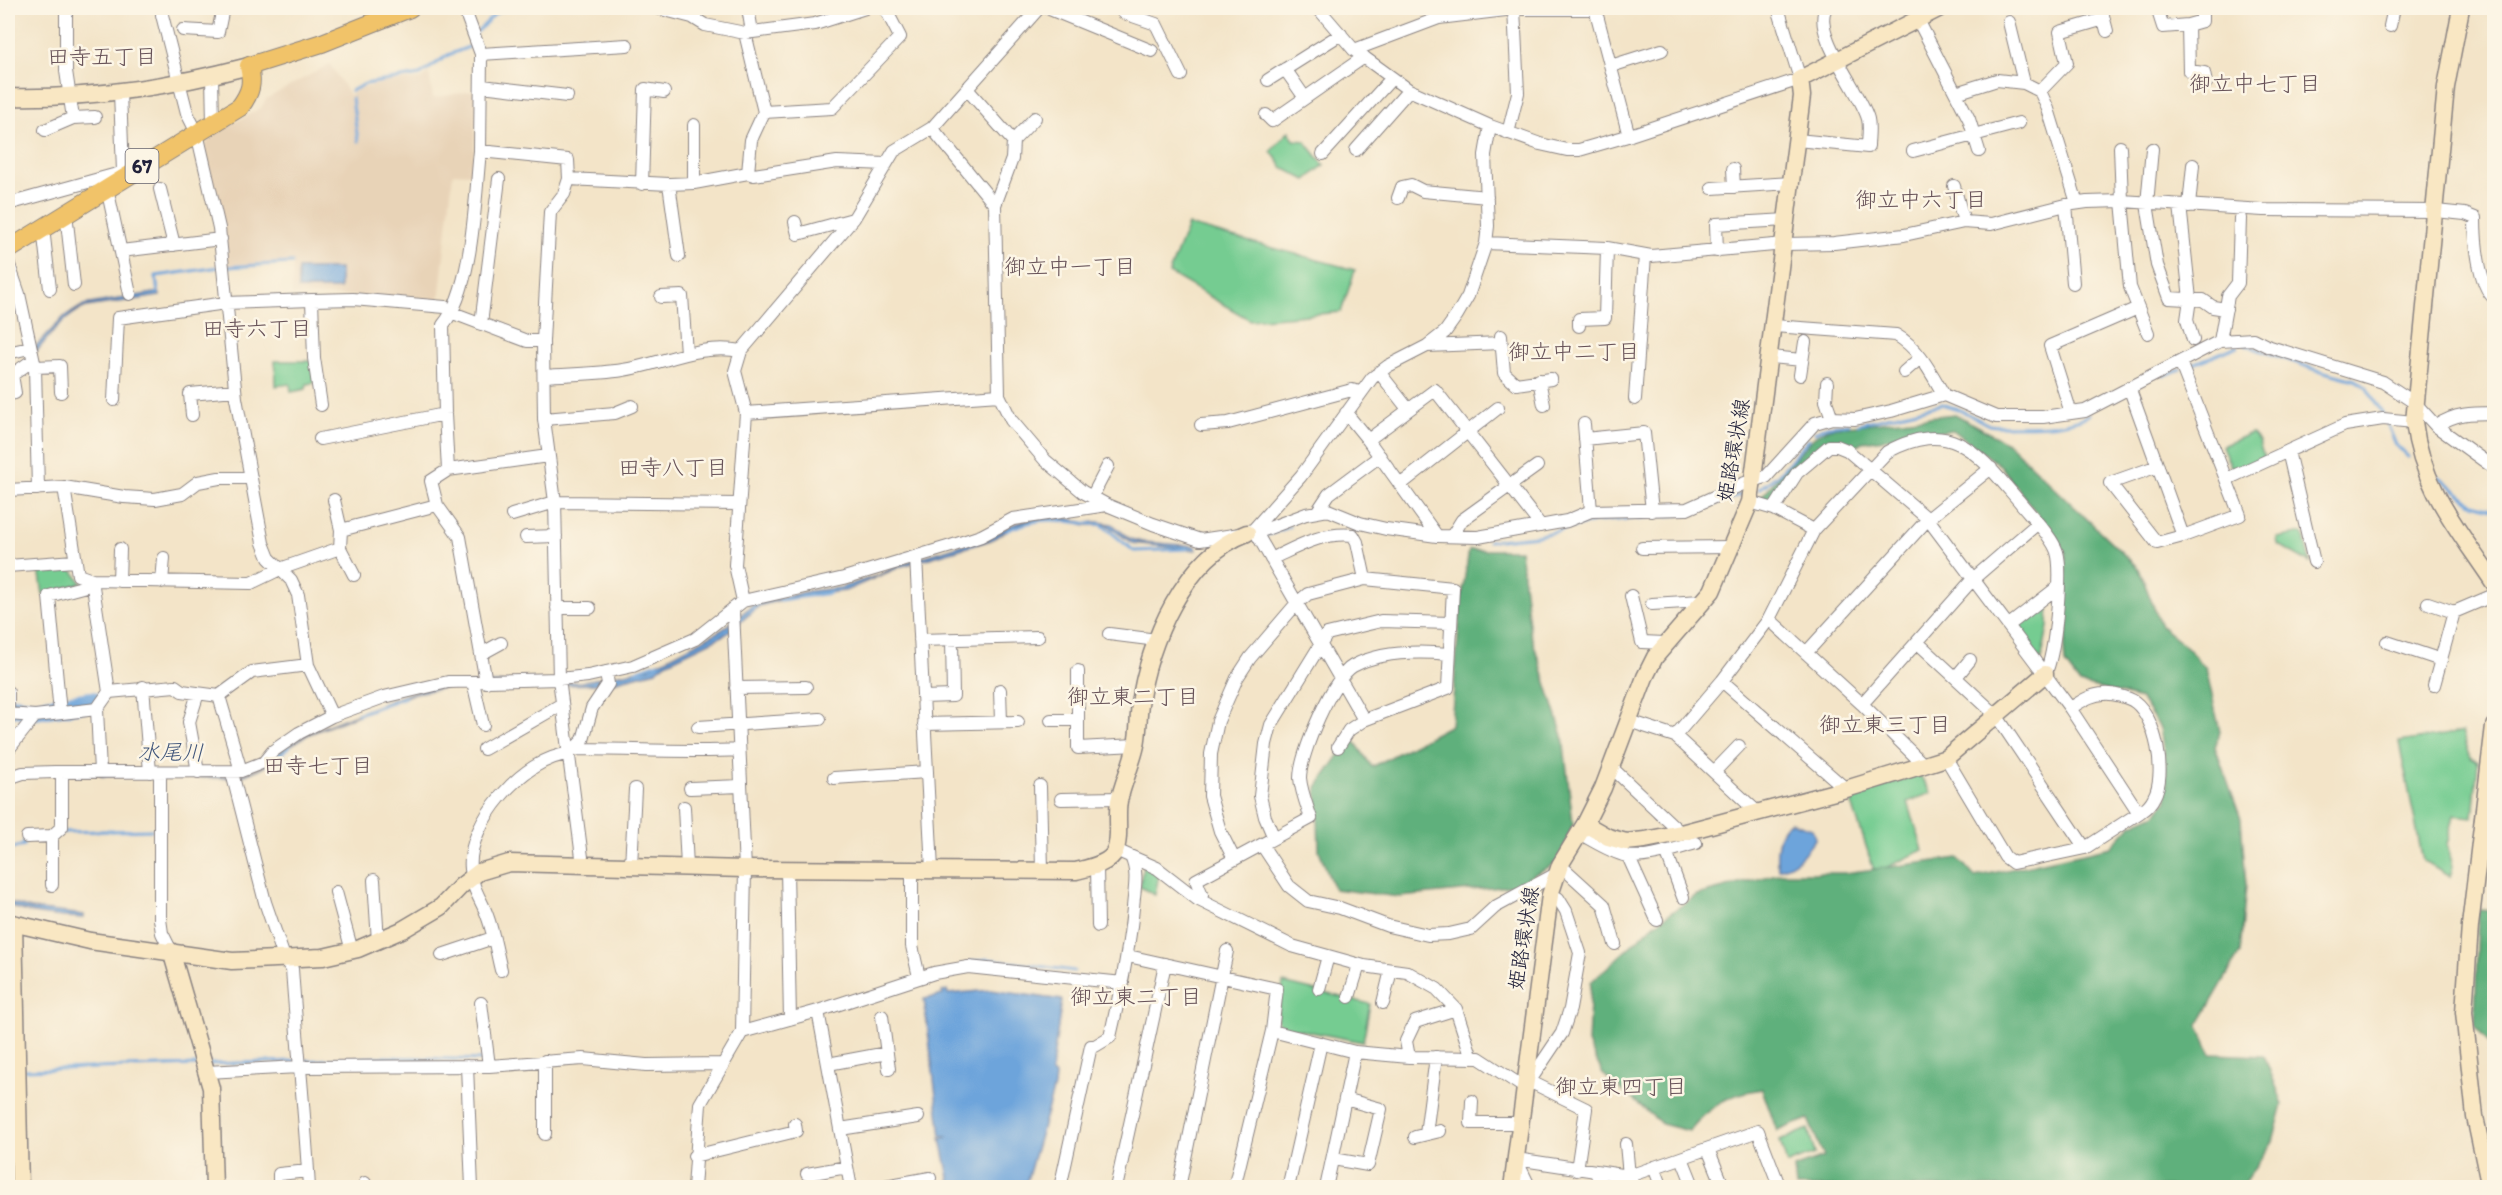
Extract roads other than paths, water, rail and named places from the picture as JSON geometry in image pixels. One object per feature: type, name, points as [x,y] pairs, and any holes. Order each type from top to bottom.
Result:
[{"type":"main road","points":[[249,66],[322,43],[387,14],[410,8]]},
{"type":"main road","name":"67","points":[[8,250],[107,188],[130,170],[240,107],[253,81],[249,66]]},
{"type":"street","points":[[66,8],[66,71],[74,118]]},
{"type":"street","points":[[163,8],[162,15],[179,83],[187,113],[197,133],[221,239],[235,390],[262,543],[269,558],[291,580],[298,595],[308,665],[332,716]]},
{"type":"street","points":[[183,30],[218,32],[223,8]]},
{"type":"street","points":[[448,470],[443,325],[453,313],[471,250],[480,151],[481,54],[464,8]]},
{"type":"street","points":[[657,8],[692,17],[705,25],[748,32],[815,24],[865,8]]},
{"type":"street","points":[[748,8],[748,32],[764,112],[751,140],[748,173]]},
{"type":"street","points":[[764,112],[832,108],[900,37],[885,8]]},
{"type":"street","points":[[743,601],[735,565],[746,413],[735,371],[741,351],[854,218],[894,151],[932,128],[1039,8]]},
{"type":"street","points":[[1047,8],[1152,51]]},
{"type":"street","points":[[1119,8],[1124,14],[1156,24],[1181,75]]},
{"type":"street","points":[[1318,8],[1359,54],[1409,90],[1508,133],[1567,150],[1592,147],[1629,136],[1800,79],[1940,8]]},
{"type":"street","points":[[1266,115],[1272,121],[1305,98],[1359,54],[1439,18],[1514,8],[1596,8],[1629,136]]},
{"type":"street","points":[[1508,133],[1518,93],[1514,8]]},
{"type":"street","points":[[1778,8],[1800,79]]},
{"type":"street","points":[[1797,140],[1868,147],[1869,120],[1838,60],[1822,21],[1826,8]]},
{"type":"street","points":[[2157,8],[2163,27],[2188,25],[2202,21],[2202,8]]},
{"type":"street","points":[[2390,26],[2394,8]]},
{"type":"street","points":[[2462,8],[2446,87],[2436,211],[2414,422],[2421,454],[2435,495],[2494,584]]},
{"type":"street","points":[[2040,91],[2067,63],[2060,32],[2104,19]]},
{"type":"street","points":[[1918,20],[1969,119],[1978,151]]},
{"type":"street","points":[[2009,22],[2024,82]]},
{"type":"street","points":[[2188,25],[2189,71],[2204,73],[2206,83]]},
{"type":"street","points":[[1268,80],[1341,34]]},
{"type":"street","points":[[481,54],[627,45]]},
{"type":"street","points":[[1611,66],[1657,56]]},
{"type":"street","points":[[8,97],[120,92],[179,83],[249,66]]},
{"type":"street","points":[[1285,69],[1305,98]]},
{"type":"street","points":[[212,76],[213,123]]},
{"type":"street","points":[[1323,154],[1392,78]]},
{"type":"street","name":"姫路環状線","points":[[1512,1188],[1550,895],[1558,869],[1582,829],[1611,767],[1654,657],[1712,591],[1752,493],[1788,220],[1802,96],[1800,79]]},
{"type":"street","points":[[1956,93],[1997,80],[2024,82],[2040,91],[2048,109],[2071,204],[2073,283]]},
{"type":"street","points":[[482,86],[567,96]]},
{"type":"street","points":[[642,184],[645,89],[664,92]]},
{"type":"street","points":[[967,89],[1013,141]]},
{"type":"street","points":[[1356,150],[1409,90]]},
{"type":"street","points":[[8,204],[130,170],[120,92]]},
{"type":"street","points":[[45,130],[74,118],[95,117]]},
{"type":"street","points":[[1035,118],[1013,141],[1012,159],[995,206],[999,395],[1011,420],[1027,442],[1083,492],[1107,505],[1153,524],[1200,540],[1254,534],[1300,476],[1360,392],[1379,372],[1427,346],[1445,332],[1457,315],[1468,296],[1486,243],[1485,155],[1490,126]]},
{"type":"street","points":[[1913,152],[2019,123]]},
{"type":"street","points":[[694,125],[694,183]]},
{"type":"street","points":[[932,128],[995,206]]},
{"type":"street","points":[[2120,147],[2122,201],[2130,287],[2148,333]]},
{"type":"street","points":[[2152,149],[2147,204],[2157,265],[2169,298],[2203,300],[2213,307],[2226,309]]},
{"type":"street","points":[[480,151],[568,160],[569,179],[564,194],[550,212],[543,341],[544,419],[555,502],[560,682],[572,751],[583,865]]},
{"type":"street","points":[[569,179],[642,184],[694,183],[748,173],[754,176],[837,162],[886,164]]},
{"type":"street","points":[[2193,165],[2184,205],[2190,299],[2187,320],[2193,340]]},
{"type":"street","points":[[1733,169],[1734,187]]},
{"type":"street","points":[[481,324],[494,271],[501,214],[499,179]]},
{"type":"street","points":[[1712,188],[1792,183]]},
{"type":"street","points":[[669,184],[679,256]]},
{"type":"street","points":[[1398,198],[1402,187],[1411,185],[1423,191],[1487,197]]},
{"type":"street","points":[[1954,186],[1964,222]]},
{"type":"street","points":[[107,188],[130,294]]},
{"type":"street","points":[[160,189],[174,245]]},
{"type":"street","points":[[1486,243],[1607,248],[1645,255],[1717,251],[1785,244],[1834,243],[1904,235],[1964,222],[1991,224],[2071,204],[2122,201],[2263,210],[2436,211],[2465,214],[2475,218],[2475,251],[2488,293],[2494,298]]},
{"type":"street","points":[[66,213],[74,285]]},
{"type":"street","points":[[795,222],[798,234],[854,218]]},
{"type":"street","points":[[2220,341],[2228,296],[2238,283],[2240,218]]},
{"type":"street","points":[[1717,251],[1716,224],[1788,220]]},
{"type":"street","points":[[43,228],[50,289]]},
{"type":"street","points":[[121,251],[221,239]]},
{"type":"street","points":[[1579,326],[1579,318],[1605,318],[1607,248]]},
{"type":"street","points":[[1635,399],[1645,255]]},
{"type":"street","points":[[8,262],[19,294],[33,359],[38,489]]},
{"type":"street","points":[[661,297],[682,296],[686,353]]},
{"type":"street","points":[[114,400],[118,318],[226,303],[353,299],[446,307],[453,313],[527,341],[543,341]]},
{"type":"street","points":[[312,300],[314,358],[321,405]]},
{"type":"street","points":[[2071,413],[2050,346],[2138,308]]},
{"type":"street","points":[[1774,326],[1896,335],[1907,341],[1944,395],[1996,417],[2043,417],[2085,411],[2131,393],[2180,362],[2220,341],[2253,339],[2267,346],[2383,382],[2415,404],[2436,426],[2494,468]]},
{"type":"street","points":[[1427,346],[1501,340],[1504,373],[1516,384],[1545,379],[1544,405]]},
{"type":"street","points":[[1800,375],[1805,342]]},
{"type":"street","points":[[544,376],[624,370],[686,353],[723,348],[741,351]]},
{"type":"street","points":[[8,353],[60,366],[61,392]]},
{"type":"street","points":[[1770,357],[1802,360]]},
{"type":"street","points":[[1904,372],[1920,358]]},
{"type":"street","points":[[8,394],[15,393],[12,375],[33,359]]},
{"type":"street","points":[[2158,466],[2110,483],[2157,543],[2183,537],[2240,515],[2180,362]]},
{"type":"street","points":[[1379,372],[1408,409]]},
{"type":"street","points":[[1827,383],[1826,401],[1832,418]]},
{"type":"street","points":[[192,415],[190,394],[235,390]]},
{"type":"street","points":[[1200,425],[1236,421],[1352,390],[1360,392]]},
{"type":"street","points":[[1368,440],[1436,390],[1541,526]]},
{"type":"street","points":[[2131,393],[2183,537]]},
{"type":"street","points":[[746,413],[999,395]]},
{"type":"street","points":[[1752,493],[1815,423],[1832,418],[1855,418],[1891,411],[1944,395]]},
{"type":"street","points":[[544,419],[616,419],[632,406]]},
{"type":"street","points":[[1400,485],[1498,408]]},
{"type":"street","points":[[1346,413],[1437,536]]},
{"type":"street","points":[[2436,426],[2449,417],[2465,413],[2494,413]]},
{"type":"street","points":[[320,439],[445,414]]},
{"type":"street","points":[[2227,479],[2345,425],[2390,419],[2414,422]]},
{"type":"street","points":[[1584,424],[1591,511]]},
{"type":"street","points":[[1585,440],[1644,433],[1652,511]]},
{"type":"street","points":[[1582,829],[1626,842],[1681,833],[1846,789],[1946,758],[2045,674],[2051,664],[2058,587],[2056,549],[2038,523],[1979,455],[1959,442],[1945,438],[1902,444],[1887,452],[1814,530],[1769,619],[1676,736]]},
{"type":"street","points":[[1774,509],[1797,473],[1829,446],[1847,450],[1928,519],[2070,708],[2139,813]]},
{"type":"street","points":[[2288,451],[2314,562]]},
{"type":"street","points":[[483,725],[478,684],[481,654],[460,537],[437,505],[431,481],[448,470],[548,456]]},
{"type":"street","points":[[1317,512],[1329,494],[1380,456]]},
{"type":"street","points":[[1092,497],[1108,466]]},
{"type":"street","points":[[1452,536],[1462,520],[1511,487],[1537,466]]},
{"type":"street","points":[[1806,653],[1928,519],[1990,468]]},
{"type":"street","points":[[8,489],[64,487],[124,497],[155,499],[182,494],[198,482],[219,478],[249,478]]},
{"type":"street","points":[[1060,1188],[1091,1046],[1095,1047],[1110,1037],[1128,956],[1136,872],[1124,853],[1120,798],[1136,745],[1140,703],[1157,640],[1169,611],[1192,576],[1224,546],[1328,510],[1360,523],[1437,536],[1478,537],[1567,521],[1591,511],[1687,509],[1745,483],[1752,493],[1774,509],[1814,530]]},
{"type":"street","points":[[64,487],[78,575],[92,580],[251,583],[280,569],[340,548]]},
{"type":"street","points":[[333,500],[341,530],[340,548],[354,575]]},
{"type":"street","points":[[512,515],[555,502],[739,504]]},
{"type":"street","points":[[341,530],[437,505]]},
{"type":"street","points":[[8,777],[62,772],[157,775],[198,772],[236,775],[264,762],[281,745],[332,716],[384,697],[448,682],[478,684],[560,682],[607,678],[695,639],[743,601],[917,561],[981,536],[1013,519],[1107,505]]},
{"type":"street","points":[[1862,704],[1973,579],[2038,523]]},
{"type":"street","points":[[1271,559],[1316,537],[1336,533],[1353,535],[1357,542],[1365,579]]},
{"type":"street","points":[[1254,534],[1271,559],[1364,720]]},
{"type":"street","points":[[526,537],[556,536]]},
{"type":"street","points":[[1642,548],[1731,547]]},
{"type":"street","points":[[119,581],[120,549]]},
{"type":"street","points":[[162,582],[164,558]]},
{"type":"street","points":[[8,566],[74,561]]},
{"type":"street","points":[[917,561],[932,870]]},
{"type":"street","points":[[1234,860],[1220,831],[1210,796],[1211,754],[1218,721],[1243,668],[1297,603],[1308,594],[1365,579],[1452,588],[1448,688],[1364,720],[1349,730],[1338,747]]},
{"type":"street","points":[[92,580],[109,692],[98,709],[100,772]]},
{"type":"street","points":[[60,708],[49,596],[86,586],[92,580]]},
{"type":"street","points":[[2009,625],[2058,587]]},
{"type":"street","points":[[2428,603],[2454,612],[2494,595]]},
{"type":"street","points":[[1631,596],[1642,642],[1665,643]]},
{"type":"street","points":[[1652,604],[1701,602]]},
{"type":"street","points":[[557,608],[590,608]]},
{"type":"street","points":[[694,1188],[694,1156],[700,1104],[742,1032],[745,869],[733,611]]},
{"type":"street","points":[[2434,685],[2454,612]]},
{"type":"street","points":[[1769,619],[1862,704],[1924,765]]},
{"type":"street","points":[[1274,838],[1265,817],[1260,796],[1266,744],[1271,725],[1327,634],[1381,621],[1450,623]]},
{"type":"street","points":[[1109,634],[1157,640]]},
{"type":"street","points":[[920,640],[1038,637]]},
{"type":"street","points":[[923,697],[953,696],[952,640]]},
{"type":"street","points":[[2387,642],[2403,640],[2441,660]]},
{"type":"street","points":[[481,654],[501,642]]},
{"type":"street","points":[[1918,643],[1996,715],[2085,848]]},
{"type":"street","points":[[1197,899],[1203,895],[1196,880],[1311,818],[1300,777],[1308,740],[1341,678],[1350,668],[1369,659],[1422,652],[1449,654]]},
{"type":"street","points":[[1956,677],[1970,660]]},
{"type":"street","points":[[109,692],[143,687],[175,686],[182,692],[219,696],[252,672],[308,665]]},
{"type":"street","points":[[1078,671],[1078,748],[1136,745]]},
{"type":"street","points":[[572,751],[583,740],[592,708],[607,678]]},
{"type":"street","points":[[1722,681],[1846,789]]},
{"type":"street","points":[[143,687],[157,775],[160,919],[162,933],[171,951],[211,1088],[214,1188]]},
{"type":"street","points":[[736,688],[806,687]]},
{"type":"street","points":[[1000,690],[1001,722]]},
{"type":"street","points":[[8,692],[8,709]]},
{"type":"street","points":[[198,693],[189,722],[198,772]]},
{"type":"street","points":[[1946,758],[2006,857],[2013,863],[2085,848],[2148,806],[2156,795],[2160,756],[2152,729],[2144,713],[2134,702],[2105,693],[2089,697],[2070,708]]},
{"type":"street","points":[[219,696],[265,902],[285,960],[292,969],[299,1067],[305,1108],[309,1188]]},
{"type":"street","points":[[484,749],[562,704]]},
{"type":"street","points":[[8,714],[36,716],[60,708],[98,709]]},
{"type":"street","points":[[8,750],[36,716]]},
{"type":"street","points":[[698,727],[820,719]]},
{"type":"street","points":[[1051,720],[1078,720]]},
{"type":"street","points":[[1629,721],[1676,736],[1757,812]]},
{"type":"street","points":[[924,724],[1018,722]]},
{"type":"street","points":[[2490,1188],[2475,1117],[2464,1012],[2470,926],[2494,726]]},
{"type":"street","points":[[1714,772],[1739,746]]},
{"type":"street","points":[[501,970],[484,908],[474,890],[470,866],[482,824],[504,792],[532,768],[559,754],[572,751],[739,750]]},
{"type":"street","points":[[1611,767],[1681,833]]},
{"type":"street","points":[[27,837],[52,836],[62,827],[62,772]]},
{"type":"street","points":[[834,778],[927,772]]},
{"type":"street","points":[[690,788],[741,786]]},
{"type":"street","points":[[1040,786],[1042,870]]},
{"type":"street","points":[[632,866],[635,789]]},
{"type":"street","points":[[1061,799],[1120,798]]},
{"type":"street","points":[[687,813],[687,867]]},
{"type":"street","points":[[1582,829],[1609,849],[1628,856],[1666,851],[1696,843]]},
{"type":"street","points":[[52,836],[52,885]]},
{"type":"street","points":[[1262,845],[1289,886],[1308,901],[1428,935],[1449,934],[1471,928],[1495,907],[1558,869],[1604,905],[1615,944]]},
{"type":"street","points":[[1666,851],[1683,897]]},
{"type":"street","points":[[20,1188],[11,923],[90,940],[232,961],[323,957],[352,951],[378,941],[430,914],[472,877],[489,868],[509,863],[745,869],[1076,871],[1124,853],[1158,868],[1197,899],[1292,946],[1359,964],[1407,972],[1437,989],[1456,1010],[1472,1058]]},
{"type":"street","points":[[1628,856],[1657,920]]},
{"type":"street","points":[[1097,865],[1098,926]]},
{"type":"street","points":[[787,869],[790,1019]]},
{"type":"street","points":[[912,870],[912,946],[919,977]]},
{"type":"street","points":[[374,880],[378,941]]},
{"type":"street","points":[[336,892],[352,951]]},
{"type":"street","points":[[1527,1085],[1562,1033],[1570,1009],[1580,953],[1566,911],[1557,898],[1550,895]]},
{"type":"street","points":[[442,955],[493,938]]},
{"type":"street","points":[[1179,1188],[1227,951]]},
{"type":"street","points":[[1128,956],[1277,989],[1272,1030],[1234,1188]]},
{"type":"street","points":[[1319,989],[1328,956]]},
{"type":"street","points":[[1116,1188],[1165,964]]},
{"type":"street","points":[[1349,997],[1359,964]]},
{"type":"street","points":[[742,1032],[818,1011],[919,977],[968,967],[1123,983]]},
{"type":"street","points":[[1383,1003],[1392,970]]},
{"type":"street","points":[[481,1003],[489,1061]]},
{"type":"street","points":[[1409,1057],[1406,1041],[1415,1022],[1456,1010]]},
{"type":"street","points":[[818,1011],[851,1188]]},
{"type":"street","points":[[882,1016],[890,1069]]},
{"type":"street","points":[[1272,1030],[1355,1052],[1409,1057],[1479,1058],[1527,1085],[1586,1109],[1577,1170]]},
{"type":"street","points":[[1288,1188],[1321,1043]]},
{"type":"street","points":[[1326,1188],[1355,1052]]},
{"type":"street","points":[[828,1064],[887,1053]]},
{"type":"street","points":[[1436,1057],[1420,1136],[1440,1131]]},
{"type":"street","points":[[207,1072],[299,1067],[466,1066],[489,1061],[583,1059],[646,1065],[723,1064]]},
{"type":"street","points":[[544,1061],[550,1112],[545,1134]]},
{"type":"street","points":[[466,1066],[472,1188]]},
{"type":"street","points":[[1333,1159],[1368,1165],[1381,1109],[1346,1099]]},
{"type":"street","points":[[1472,1101],[1472,1123],[1520,1123]]},
{"type":"street","points":[[840,1129],[918,1117]]},
{"type":"street","points":[[694,1156],[758,1135],[796,1131],[795,1124]]},
{"type":"street","points":[[1516,1159],[1596,1172],[1632,1182],[1654,1167],[1758,1131],[1780,1188]]},
{"type":"street","points":[[1626,1144],[1632,1182]]},
{"type":"street","points":[[1708,1149],[1724,1188]]},
{"type":"street","points":[[1682,1158],[1694,1188]]},
{"type":"street","points":[[1516,1159],[1530,1188]]},
{"type":"street","points":[[807,1173],[848,1167]]},
{"type":"street","points":[[1654,1167],[1662,1188]]},
{"type":"street","points":[[279,1188],[279,1174],[308,1171]]},
{"type":"street","points":[[1596,1172],[1602,1188]]},
{"type":"street","points":[[874,1188],[930,1178]]},
{"type":"water","points":[[298,269],[340,269],[340,289],[298,289]]},
{"type":"water","points":[[159,292],[160,296],[86,307],[71,315],[58,326],[36,352],[35,347],[64,317],[84,305]]},
{"type":"water","points":[[1060,516],[1085,523],[1112,524],[1130,539],[1142,542],[1196,546],[1196,550],[1132,543],[1107,525],[1086,525],[1059,517],[1034,519],[1015,526],[991,540],[902,566],[845,591],[791,597],[759,606],[726,634],[666,663],[656,671],[604,684],[591,706],[576,747],[573,745],[580,736],[587,710],[600,684],[449,687],[415,693],[309,734],[283,750],[271,764],[238,778],[101,776],[101,773],[236,776],[262,767],[282,749],[308,733],[415,691],[449,684],[581,682],[649,668],[722,630],[754,604],[809,591],[840,588],[879,575],[900,564],[991,536],[1011,525],[1033,518]]},
{"type":"water","points":[[1791,822],[1812,829],[1816,838],[1796,861],[1778,869],[1777,850],[1780,836],[1786,825]]},
{"type":"water","points":[[8,902],[31,909],[84,915],[84,918],[35,913],[8,905]]},
{"type":"water","points":[[947,990],[948,994],[991,990],[1062,1000],[1051,1073],[1055,1075],[1054,1087],[1025,1187],[951,1187],[941,1139],[946,1137],[941,1136],[924,999],[943,995],[942,992]]},
{"type":"waterway","points":[[477,32],[496,13],[508,8]]},
{"type":"waterway","points":[[351,91],[365,84],[420,75],[448,55],[474,45]]},
{"type":"waterway","points":[[352,98],[358,141]]},
{"type":"waterway","points":[[226,267],[292,263]]},
{"type":"waterway","points":[[158,294],[156,276],[220,267]]},
{"type":"waterway","points":[[2245,345],[2317,370],[2355,380],[2366,387],[2383,414]]},
{"type":"waterway","points":[[2186,367],[2238,346]]},
{"type":"waterway","points":[[2164,376],[2180,369]]},
{"type":"waterway","points":[[1858,424],[1942,404],[1958,409],[1989,425],[1997,426],[2056,424],[2089,415]]},
{"type":"waterway","points":[[2387,423],[2396,445],[2408,457]]},
{"type":"waterway","points":[[1815,432],[1827,426],[1849,424]]},
{"type":"waterway","points":[[1759,489],[1778,475],[1809,439]]},
{"type":"waterway","points":[[2437,476],[2474,504],[2494,510]]},
{"type":"waterway","points":[[1708,506],[1747,493]]},
{"type":"waterway","points":[[1489,541],[1537,536],[1593,522],[1687,514]]},
{"type":"waterway","points":[[1007,530],[1044,520],[1101,524],[1134,551],[1187,549]]},
{"type":"waterway","points":[[1261,537],[1289,527]]},
{"type":"waterway","points":[[780,600],[830,593]]},
{"type":"waterway","points":[[636,671],[658,663]]},
{"type":"waterway","points":[[358,714],[405,697]]},
{"type":"waterway","name":"水尾川","points":[[8,706],[34,710],[92,701]]},
{"type":"waterway","points":[[270,764],[290,746]]},
{"type":"waterway","points":[[61,832],[152,830]]},
{"type":"waterway","points":[[8,850],[24,845],[24,840]]},
{"type":"waterway","points":[[971,962],[988,959],[1074,971]]},
{"type":"waterway","points":[[1072,1000],[1073,992]]},
{"type":"waterway","points":[[619,1056],[651,1059]]},
{"type":"waterway","points":[[302,1061],[385,1057],[484,1060]]},
{"type":"waterway","points":[[209,1064],[295,1061]]},
{"type":"waterway","points":[[23,1070],[199,1065]]},
{"type":"district","name":"田寺五丁目","points":[[102,56]]},
{"type":"district","name":"御立中七丁目","points":[[2255,83]]},
{"type":"district","name":"御立中六丁目","points":[[1921,199]]},
{"type":"district","name":"御立中一丁目","points":[[1070,266]]},
{"type":"district","name":"田寺六丁目","points":[[257,328]]},
{"type":"district","name":"御立中二丁目","points":[[1574,351]]},
{"type":"district","name":"田寺八丁目","points":[[673,467]]},
{"type":"district","name":"御立東二丁目","points":[[1133,696]]},
{"type":"district","name":"御立東三丁目","points":[[1885,724]]},
{"type":"district","name":"田寺七丁目","points":[[318,765]]},
{"type":"district","name":"御立東二丁目","points":[[1136,996]]},
{"type":"district","name":"御立東四丁目","points":[[1621,1086]]}]
